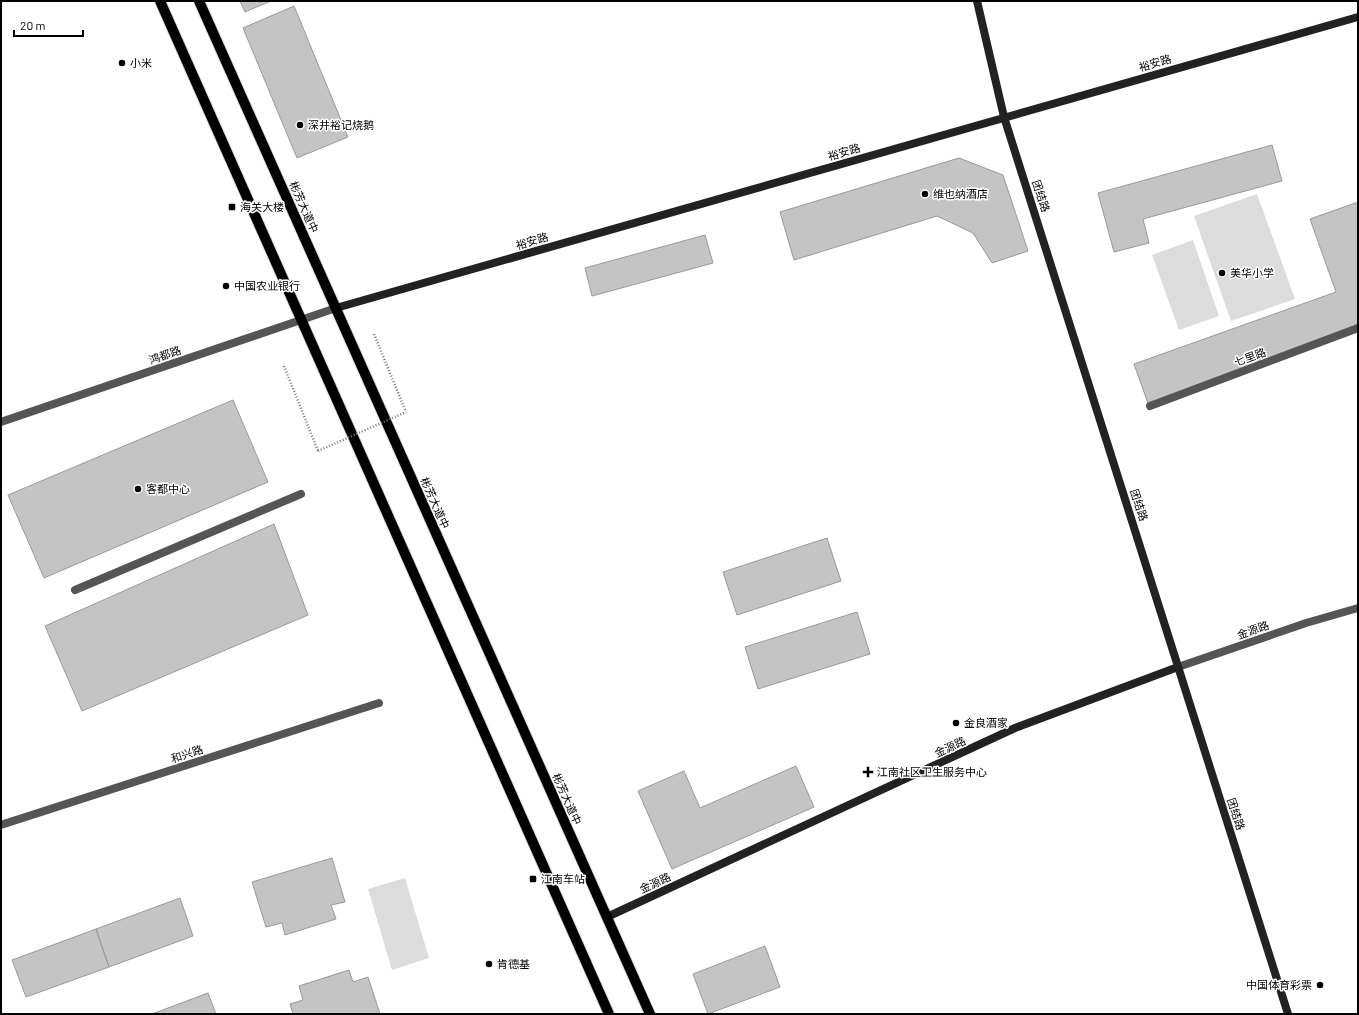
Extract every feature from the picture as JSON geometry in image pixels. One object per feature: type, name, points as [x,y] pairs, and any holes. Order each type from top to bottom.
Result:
[{"type":"main road","points":[[160,1],[609,1014]]},
{"type":"main road","name":"彬芳大道中","points":[[199,1],[650,1014]]},
{"type":"street","name":"团结路","points":[[976,1],[1004,117],[1288,1014]]},
{"type":"street","name":"裕安路","points":[[336,308],[1358,17]]},
{"type":"street","name":"鸿都路","points":[[1,422],[336,308]]},
{"type":"street","name":"七里路","points":[[1150,406],[1358,328]]},
{"type":"street","points":[[74,590],[301,494]]},
{"type":"street","name":"金源路","points":[[607,917],[1015,728],[1178,667],[1306,623],[1358,608]]},
{"type":"street","name":"和兴路","points":[[1,825],[379,703]]},
{"type":"path","points":[[284,366],[318,451],[406,412],[374,334]]},
{"type":"shaded area","points":[[1257,194],[1295,299],[1231,321],[1194,216]]},
{"type":"shaded area","points":[[1193,240],[1219,316],[1179,330],[1152,255]]},
{"type":"shaded area","points":[[405,878],[429,958],[392,970],[368,889]]},
{"type":"building","points":[[240,1],[271,1],[245,12]]},
{"type":"building","points":[[294,6],[348,137],[297,158],[243,28]]},
{"type":"building","points":[[1272,145],[1282,181],[1143,219],[1149,243],[1114,252],[1098,193]]},
{"type":"building","name":"维也纳酒店","points":[[959,158],[1003,175],[1028,251],[992,263],[973,233],[937,216],[794,260],[780,212]]},
{"type":"building","points":[[1358,202],[1358,331],[1149,406],[1134,364],[1336,292],[1310,219]]},
{"type":"building","points":[[705,235],[713,263],[592,296],[585,268]]},
{"type":"building","name":"客都中心","points":[[233,400],[268,482],[44,578],[8,495]]},
{"type":"building","points":[[274,524],[308,615],[82,711],[45,626]]},
{"type":"building","points":[[827,538],[841,581],[737,615],[723,572]]},
{"type":"building","points":[[857,612],[870,654],[758,689],[745,647]]},
{"type":"building","points":[[796,766],[814,807],[672,869],[638,791],[684,771],[700,808]]},
{"type":"building","points":[[332,858],[345,902],[331,905],[336,919],[285,935],[282,923],[266,927],[252,882]]},
{"type":"building","points":[[180,898],[193,936],[109,967],[96,929]]},
{"type":"building","points":[[96,929],[109,967],[26,997],[12,960]]},
{"type":"building","points":[[765,946],[780,987],[708,1014],[693,974]]},
{"type":"building","points":[[349,970],[353,982],[368,977],[380,1014],[293,1014],[290,1004],[303,1000],[299,986]]},
{"type":"building","points":[[208,993],[216,1014],[152,1014]]},
{"type":"place","name":"小米","points":[[122,63]]},
{"type":"place","name":"深井裕记烧鹅","points":[[300,125]]},
{"type":"place","name":"维也纳酒店","points":[[925,194]]},
{"type":"place","name":"海关大楼","points":[[232,207]]},
{"type":"place","name":"美华小学","points":[[1222,273]]},
{"type":"place","name":"中国农业银行","points":[[226,286]]},
{"type":"place","name":"客都中心","points":[[138,489]]},
{"type":"place","name":"金良酒家","points":[[956,723]]},
{"type":"place","name":"江南社区卫生服务中心","points":[[868,772]]},
{"type":"place","name":"江南车站","points":[[533,879]]},
{"type":"place","name":"肯德基","points":[[489,964]]},
{"type":"place","name":"中国体育彩票","points":[[1320,985]]}]
